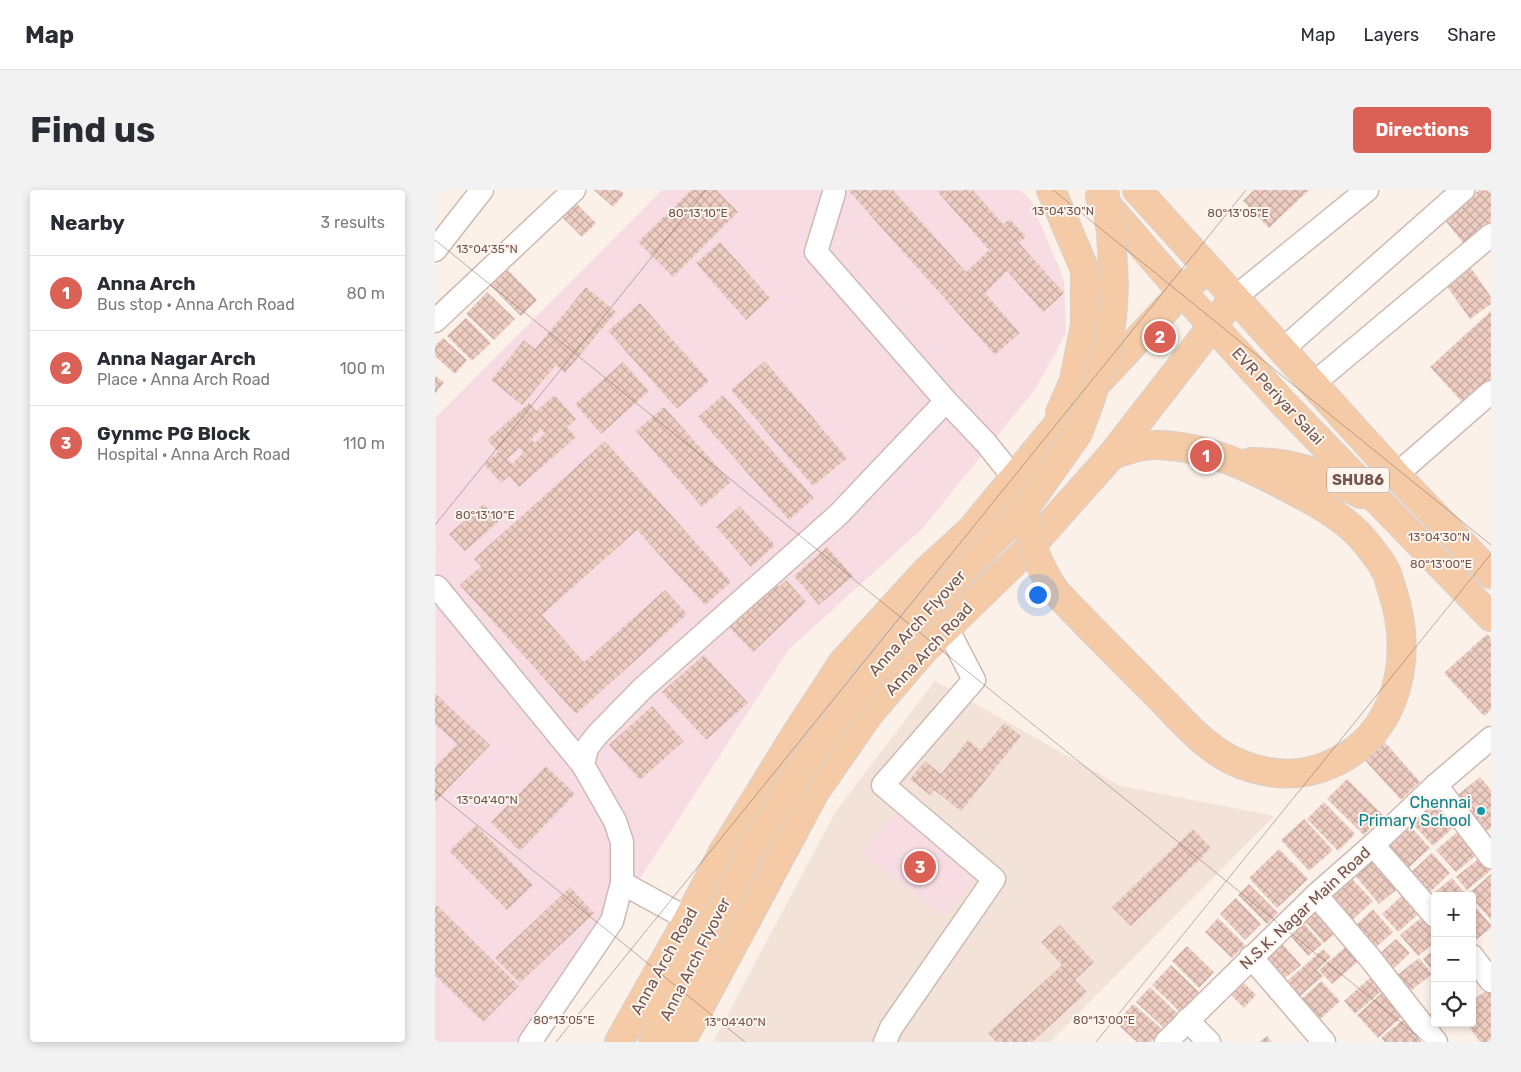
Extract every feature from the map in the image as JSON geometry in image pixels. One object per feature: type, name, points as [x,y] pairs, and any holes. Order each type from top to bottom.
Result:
[{"type":"main road","name":"Anna Arch Road","points":[[1050,190],[1085,270],[1085,325],[1074,380],[1054,429]]},
{"type":"main road","name":"EVR Periyar Salai","points":[[1094,190],[1212,326],[1284,404],[1491,617]]},
{"type":"main road","name":"Anna Arch Flyover","points":[[653,1042],[670,1005],[706,939],[749,852],[806,759],[901,636],[1025,508],[1078,433],[1106,350],[1112,319],[1114,286],[1111,232],[1105,190]]},
{"type":"main road","name":"EVR Periyar Salai","points":[[1138,190],[1396,475],[1491,574]]},
{"type":"main road","name":"Anna Arch Road","points":[[619,1042],[723,852],[795,734],[843,662],[927,570],[971,530],[1054,429],[1182,292],[1207,268]]},
{"type":"main road","name":"Anna Arch Road","points":[[681,1042],[815,792],[869,714],[924,650],[1030,547],[1112,455],[1234,298]]},
{"type":"main road","points":[[1025,508],[1027,533],[1041,569],[1055,591],[1196,734],[1222,756],[1266,772],[1296,774],[1320,769],[1342,760],[1361,746],[1376,731],[1391,706],[1399,676],[1402,647],[1399,612],[1385,568],[1371,549],[1356,532],[1338,517],[1267,476],[1237,462],[1177,447],[1159,445],[1137,446],[1112,455]]},
{"type":"main road","points":[[1237,462],[1269,462],[1306,468],[1327,476],[1383,505]]},
{"type":"main road","points":[[1014,478],[1058,515]]},
{"type":"main road","points":[[971,530],[1008,568]]},
{"type":"street","points":[[435,250],[482,190]]},
{"type":"street","points":[[435,322],[575,190]]},
{"type":"street","points":[[1234,298],[1367,190]]},
{"type":"street","points":[[1282,350],[1463,190]]},
{"type":"street","points":[[834,193],[816,252],[986,443],[1014,478]]},
{"type":"street","points":[[1313,384],[1491,235]]},
{"type":"street","points":[[583,765],[587,748],[597,735],[643,688],[838,515],[947,401]]},
{"type":"street","points":[[1396,475],[1487,403]]},
{"type":"street","points":[[437,587],[583,765],[615,822],[622,842],[622,883],[612,921],[530,1042]]},
{"type":"street","points":[[891,1037],[994,879],[883,785],[974,680],[947,628]]},
{"type":"street","name":"N.S.K. Nagar Main Road","points":[[1166,1042],[1316,895],[1373,845],[1436,784],[1491,738]]},
{"type":"street","points":[[1436,784],[1491,857]]},
{"type":"street","points":[[1373,845],[1431,911]]},
{"type":"street","points":[[622,883],[688,919]]},
{"type":"street","points":[[1316,895],[1370,958],[1436,1042]]},
{"type":"street","points":[[1251,957],[1323,1042]]},
{"type":"street","points":[[1476,961],[1491,981]]},
{"type":"street","points":[[1187,1020],[1209,1042]]},
{"type":"shaded area","points":[[662,190],[1021,190],[1031,201],[1064,280],[1066,333],[1036,388],[923,528],[789,649],[639,880],[544,1042],[435,1042],[436,417]]},
{"type":"shaded area","points":[[935,681],[1121,786],[1274,816],[1050,1042],[713,1042],[836,811]]},
{"type":"shaded area","points":[[896,812],[976,880],[944,916],[862,853]]},
{"type":"building","points":[[594,190],[620,190],[624,194],[613,207]]},
{"type":"building","points":[[691,190],[716,190],[738,212],[673,277],[638,242]]},
{"type":"building","points":[[848,190],[893,190],[966,272],[989,250],[937,191],[973,190],[1003,224],[1010,219],[1026,237],[1019,243],[1064,293],[1043,312],[1007,271],[985,293],[1020,333],[995,355]]},
{"type":"building","points":[[1254,190],[1309,190],[1269,228],[1243,201]]},
{"type":"building","points":[[1479,190],[1491,191],[1491,230],[1468,249],[1444,219]]},
{"type":"building","points":[[574,201],[596,223],[582,237],[560,215]]},
{"type":"building","points":[[720,242],[770,298],[746,320],[696,263]]},
{"type":"building","points":[[1466,261],[1491,297],[1491,304],[1470,319],[1441,278]]},
{"type":"building","points":[[507,269],[537,300],[521,316],[490,285]]},
{"type":"building","points":[[586,287],[616,312],[565,373],[556,365],[522,405],[491,380],[524,340],[535,349]]},
{"type":"building","points":[[487,292],[515,319],[494,340],[466,314]]},
{"type":"building","points":[[640,303],[709,381],[677,409],[608,331]]},
{"type":"building","points":[[1491,311],[1491,382],[1466,406],[1430,367]]},
{"type":"building","points":[[466,318],[491,343],[472,361],[447,336]]},
{"type":"building","points":[[443,338],[467,360],[455,374],[435,356],[435,346]]},
{"type":"building","points":[[765,361],[847,458],[813,486],[731,390]]},
{"type":"building","points":[[623,362],[649,391],[601,434],[575,404]]},
{"type":"building","points":[[435,376],[444,382],[435,394]]},
{"type":"building","points":[[555,395],[576,419],[567,427],[576,437],[519,487],[509,476],[501,483],[484,464],[498,452],[487,440],[529,403],[536,411]],"holes":[[[541,429],[545,433],[535,443],[531,439]],[[519,448],[524,452],[512,464],[507,459]]]},
{"type":"building","points":[[723,395],[814,498],[789,520],[698,417]]},
{"type":"building","points":[[664,407],[731,482],[702,507],[636,431]]},
{"type":"building","points":[[605,441],[731,582],[705,605],[637,530],[542,615],[584,662],[665,590],[687,614],[576,714],[460,585],[481,566],[474,559]]},
{"type":"building","points":[[484,504],[499,521],[465,551],[449,534]]},
{"type":"building","points":[[740,506],[775,545],[751,567],[716,527]]},
{"type":"building","points":[[827,547],[853,576],[819,605],[794,576]]},
{"type":"building","points":[[786,580],[806,602],[753,652],[728,626],[775,583],[779,587]]},
{"type":"building","points":[[1487,634],[1491,638],[1491,710],[1484,716],[1444,673]]},
{"type":"building","points":[[704,655],[748,703],[706,740],[662,692]]},
{"type":"building","points":[[435,693],[490,745],[435,802],[435,767],[457,744],[435,724]]},
{"type":"building","points":[[652,706],[684,741],[640,780],[609,745]]},
{"type":"building","points":[[1004,723],[1021,736],[961,811],[934,790],[930,795],[910,779],[925,761],[941,774],[968,740],[981,751]]},
{"type":"building","points":[[1383,740],[1420,782],[1401,800],[1363,758]]},
{"type":"building","points":[[546,766],[575,794],[520,851],[491,822]]},
{"type":"building","name":"Chennai Primary School","points":[[1480,777],[1491,790],[1491,828],[1487,831],[1458,795]]},
{"type":"building","points":[[1347,779],[1383,815],[1364,835],[1327,799]]},
{"type":"building","points":[[1437,800],[1458,823],[1433,846],[1412,823]]},
{"type":"building","points":[[1324,802],[1355,834],[1338,851],[1307,819]]},
{"type":"building","points":[[1304,819],[1333,850],[1309,871],[1281,840]]},
{"type":"building","points":[[476,825],[533,885],[507,910],[449,851]]},
{"type":"building","points":[[1409,825],[1430,848],[1407,869],[1386,846]]},
{"type":"building","points":[[1193,829],[1211,848],[1131,926],[1112,907]]},
{"type":"building","points":[[1461,829],[1480,852],[1456,872],[1436,850]]},
{"type":"building","points":[[1279,849],[1308,879],[1277,908],[1249,878]]},
{"type":"building","points":[[1432,853],[1450,873],[1426,896],[1407,876]]},
{"type":"building","points":[[1376,855],[1402,885],[1379,904],[1354,874]]},
{"type":"building","points":[[1482,856],[1491,867],[1491,870],[1467,890],[1456,877]]},
{"type":"building","points":[[1491,874],[1491,920],[1476,903],[1476,892],[1470,892]]},
{"type":"building","points":[[1452,878],[1464,892],[1435,892]]},
{"type":"building","points":[[1352,879],[1373,901],[1346,926],[1325,904]]},
{"type":"building","points":[[1249,884],[1278,913],[1267,924],[1238,895]]},
{"type":"building","points":[[570,887],[594,913],[520,983],[495,958]]},
{"type":"building","points":[[1407,891],[1423,910],[1398,932],[1382,914]]},
{"type":"building","points":[[1236,898],[1261,924],[1245,940],[1220,914]]},
{"type":"building","points":[[437,905],[519,986],[483,1022],[435,975],[435,906]]},
{"type":"building","points":[[1317,905],[1339,930],[1324,943],[1302,918]]},
{"type":"building","points":[[1476,908],[1491,925],[1491,928],[1476,940]]},
{"type":"building","points":[[1373,909],[1393,932],[1375,948],[1355,926]]},
{"type":"building","points":[[1427,913],[1431,918],[1431,945],[1418,956],[1400,935]]},
{"type":"building","points":[[1218,918],[1245,945],[1232,958],[1205,932]]},
{"type":"building","points":[[1301,920],[1322,944],[1308,956],[1287,932]]},
{"type":"building","points":[[1060,925],[1094,962],[1075,980],[1087,992],[1032,1042],[997,1042],[988,1033],[1062,965],[1041,942]]},
{"type":"building","points":[[1278,939],[1301,965],[1284,979],[1262,953]]},
{"type":"building","points":[[1396,939],[1410,953],[1391,971],[1377,956]]},
{"type":"building","points":[[1349,944],[1362,958],[1332,984],[1319,970]]},
{"type":"building","points":[[1187,946],[1214,972],[1199,988],[1172,961]]},
{"type":"building","points":[[1323,949],[1331,957],[1317,970],[1323,976],[1298,998],[1285,983]]},
{"type":"building","points":[[1431,952],[1431,969],[1423,959]]},
{"type":"building","points":[[1419,958],[1431,973],[1431,975],[1404,996],[1391,980]]},
{"type":"building","points":[[1171,965],[1199,992],[1180,1012],[1152,985]]},
{"type":"building","points":[[1372,976],[1384,989],[1355,1014],[1344,1001]]},
{"type":"building","points":[[1241,980],[1256,995],[1244,1008],[1229,993]]},
{"type":"building","points":[[1321,981],[1340,1001],[1316,1023],[1297,1003]]},
{"type":"building","points":[[1150,987],[1179,1015],[1165,1029],[1136,1002]]},
{"type":"building","points":[[1491,987],[1491,1042],[1480,1042],[1469,1027],[1476,1027],[1476,998]]},
{"type":"building","points":[[1384,991],[1405,1014],[1378,1038],[1357,1015]]},
{"type":"building","points":[[1133,1004],[1162,1029],[1151,1042],[1137,1042],[1116,1023]]},
{"type":"building","points":[[1406,1017],[1428,1042],[1385,1042],[1381,1038]]},
{"type":"building","points":[[1267,1036],[1272,1042],[1259,1042]]},
{"type":"place","name":"Anna Nagar Arch","points":[[1160,337]]},
{"type":"place","name":"Anna Arch","points":[[1206,456]]},
{"type":"place","name":"Chennai Primary School","points":[[1481,811]]},
{"type":"place","name":"Gynmc PG Block","points":[[920,867]]}]
